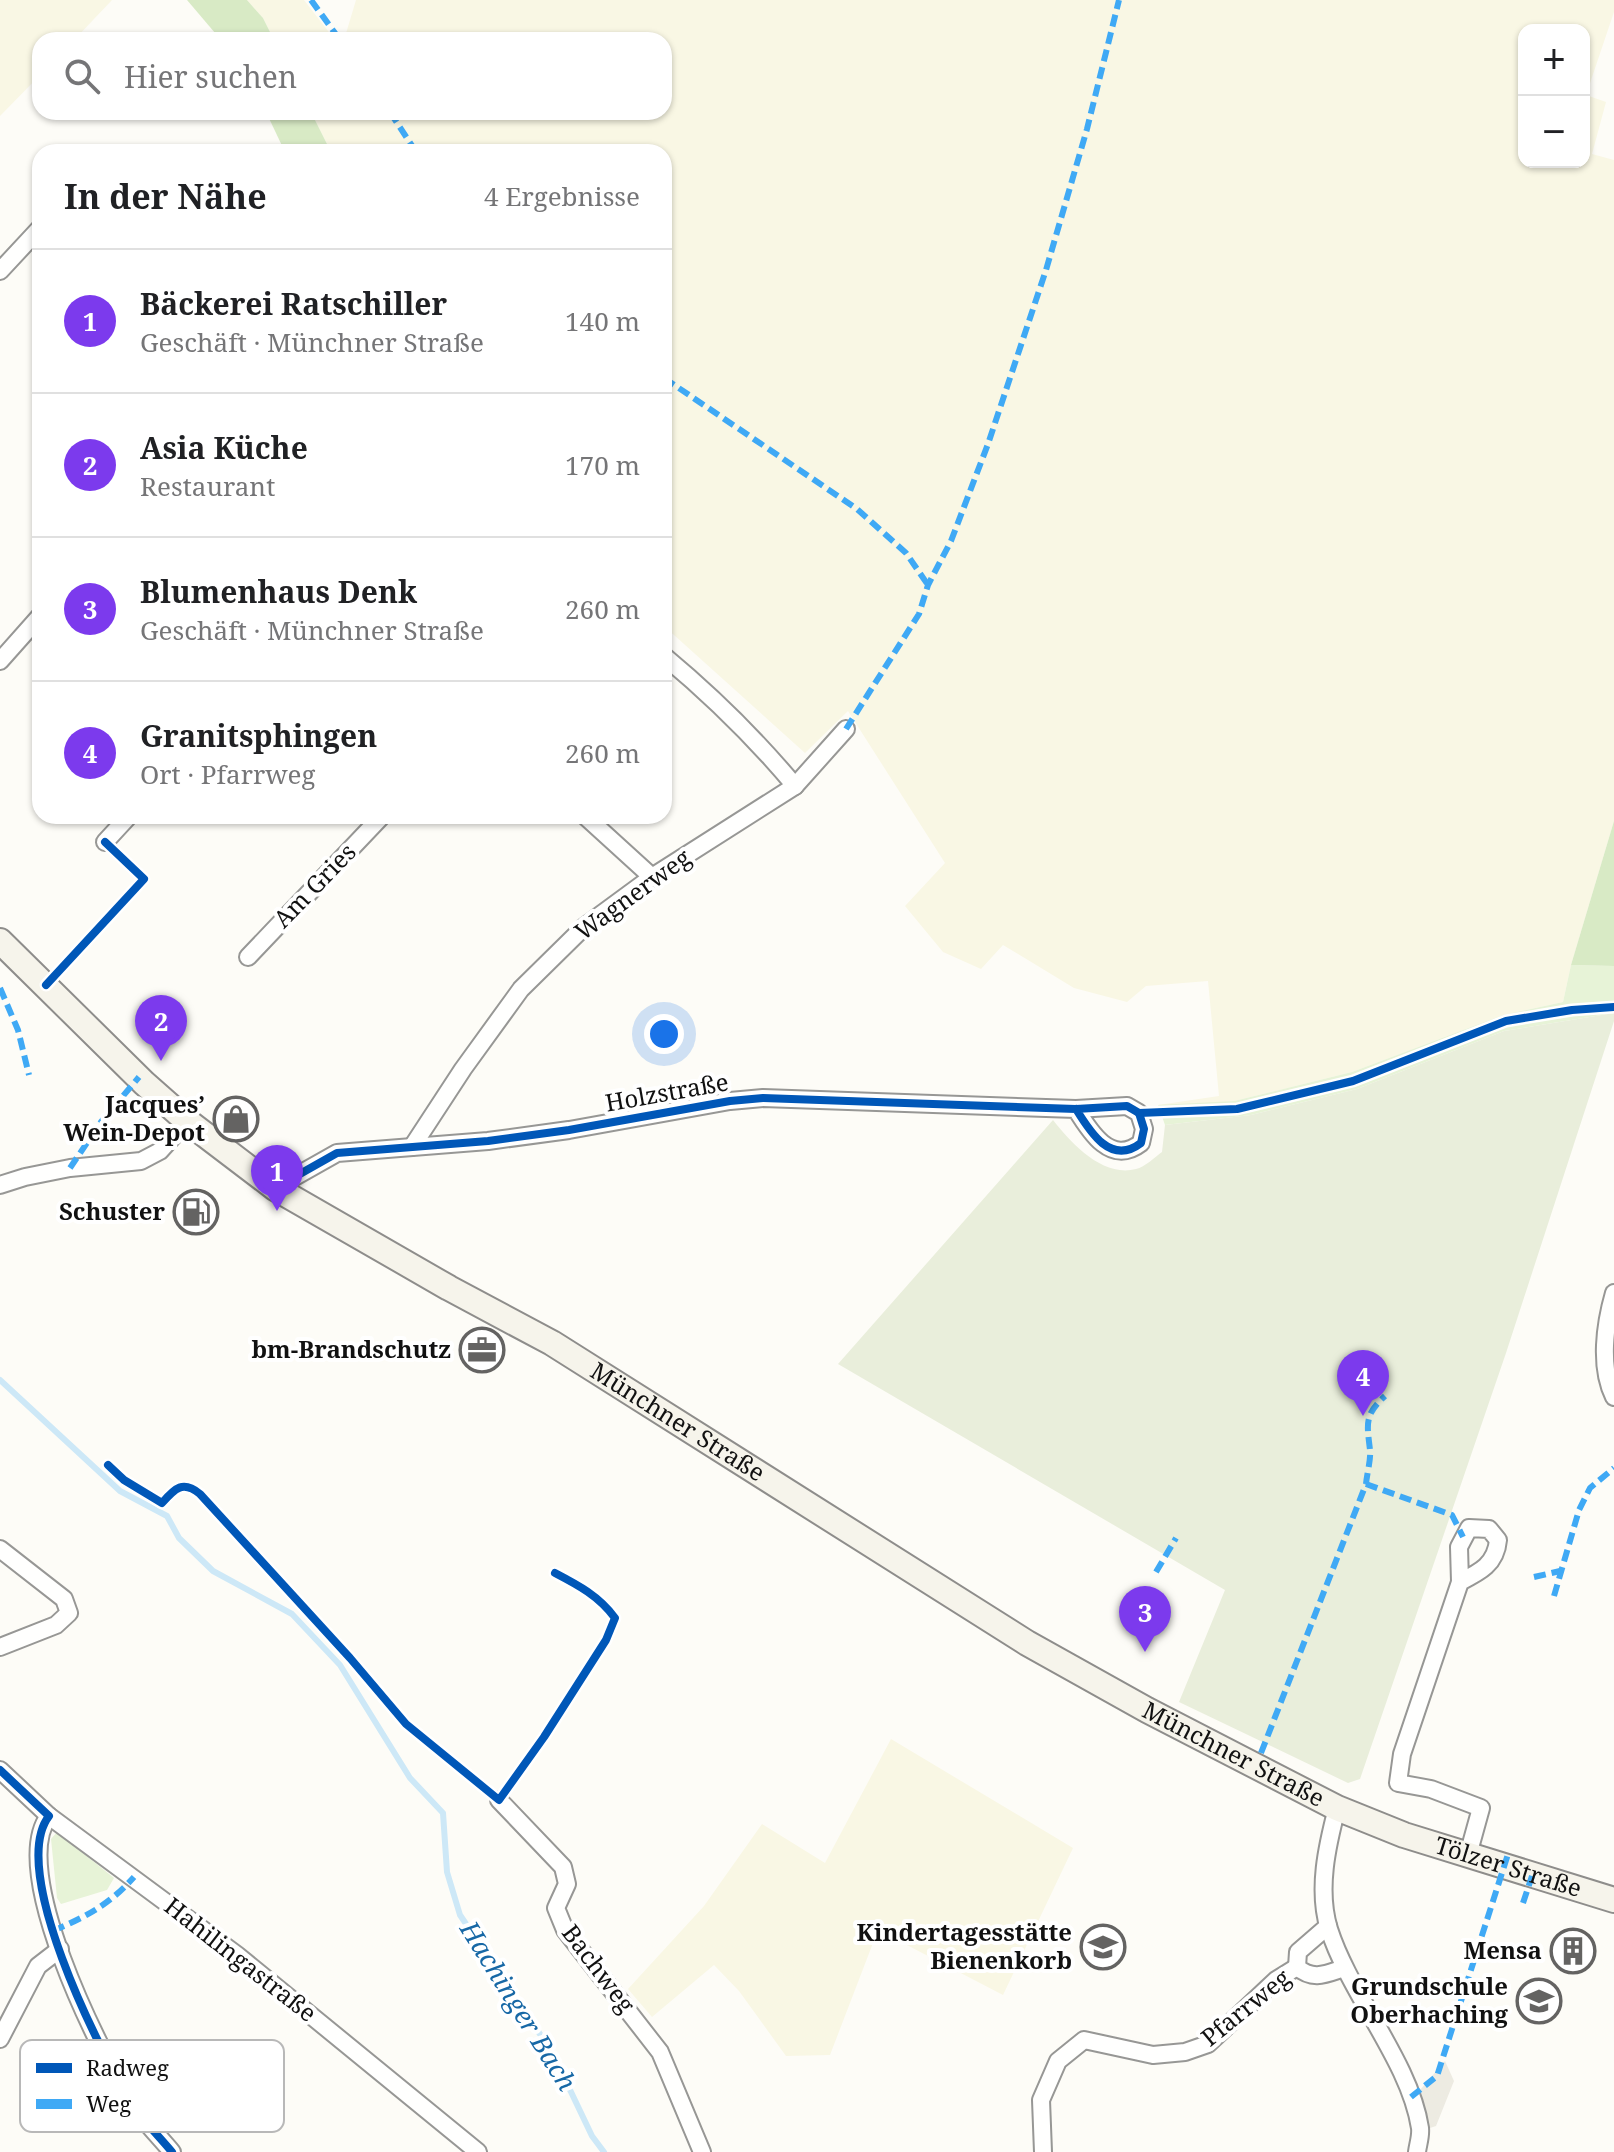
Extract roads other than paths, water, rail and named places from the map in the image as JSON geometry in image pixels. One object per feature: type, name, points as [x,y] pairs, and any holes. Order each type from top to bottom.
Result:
[{"type":"main road","name":"Münchner Straße","points":[[0,941],[144,1083],[187,1121],[275,1188],[552,1343],[1027,1643],[1147,1710],[1337,1808],[1404,1835]]},
{"type":"main road","name":"Tölzer Straße","points":[[1404,1835],[1614,1900]]},
{"type":"street","points":[[0,271],[32,237]]},
{"type":"street","points":[[0,661],[32,625]]},
{"type":"street","points":[[672,663],[721,704],[795,786]]},
{"type":"street","name":"Wagnerweg","points":[[412,1147],[521,989],[584,927],[652,877],[795,786],[846,729]]},
{"type":"street","points":[[105,842],[122,824]]},
{"type":"street","name":"Am Gries","points":[[248,957],[374,824]]},
{"type":"street","points":[[594,824],[652,877]]},
{"type":"street","name":"Holzstraße","points":[[275,1188],[337,1153],[569,1130],[730,1101],[763,1098],[1076,1109]]},
{"type":"street","points":[[0,1185],[70,1168],[141,1161],[160,1151],[187,1121]]},
{"type":"street","points":[[1614,1293],[1605,1347],[1607,1378],[1614,1397]]},
{"type":"street","points":[[0,1549],[64,1599],[69,1613],[56,1625],[0,1647]]},
{"type":"street","points":[[1460,1582],[1402,1754],[1398,1783],[1431,1789],[1481,1808],[1468,1855]]},
{"type":"street","name":"Hahilingastraße","points":[[0,1770],[49,1816],[237,1955],[478,2152]]},
{"type":"street","name":"Bachweg","points":[[499,1800],[563,1867],[567,1884],[556,1908],[565,1930],[660,2052],[702,2152]]},
{"type":"street","points":[[1337,1808],[1325,1851],[1328,1926],[1344,1968],[1403,2076],[1421,2131],[1417,2152]]},
{"type":"street","points":[[49,1816],[42,1825],[40,1866],[44,1899],[77,1997],[96,2040]]},
{"type":"street","name":"Pfarrweg","points":[[1297,1967],[1298,1952],[1328,1926]]},
{"type":"street","points":[[0,2039],[38,1966],[60,1949]]},
{"type":"street","name":"Pfarrweg","points":[[1297,1967],[1307,1976],[1320,1977],[1344,1968]]},
{"type":"street","name":"Pfarrweg","points":[[1043,2152],[1041,2100],[1058,2061],[1084,2040],[1153,2055],[1197,2048],[1208,2044],[1276,1980],[1297,1967]]},
{"type":"street","points":[[155,2132],[172,2152]]},
{"type":"waterway","name":"Hachinger Bach","points":[[0,1380],[120,1491],[167,1516],[179,1538],[213,1571],[292,1614],[340,1665],[410,1778],[443,1813],[447,1872],[460,1915],[552,2052],[592,2136],[604,2152]]},
{"type":"place","name":"Asia Küche","points":[[161,1061]]},
{"type":"place","name":"Jacques’ Wein-Depot","points":[[236,1119]]},
{"type":"place","name":"Bäckerei Ratschiller","points":[[277,1211]]},
{"type":"place","name":"Schuster","points":[[196,1212]]},
{"type":"place","name":"bm-Brandschutz","points":[[482,1350]]},
{"type":"place","name":"Granitsphingen","points":[[1363,1416]]},
{"type":"place","name":"Blumenhaus Denk","points":[[1145,1652]]},
{"type":"place","name":"Kindertagesstätte Bienenkorb","points":[[1103,1947]]},
{"type":"place","name":"Mensa","points":[[1573,1951]]},
{"type":"place","name":"Grundschule Oberhaching","points":[[1539,2001]]}]
